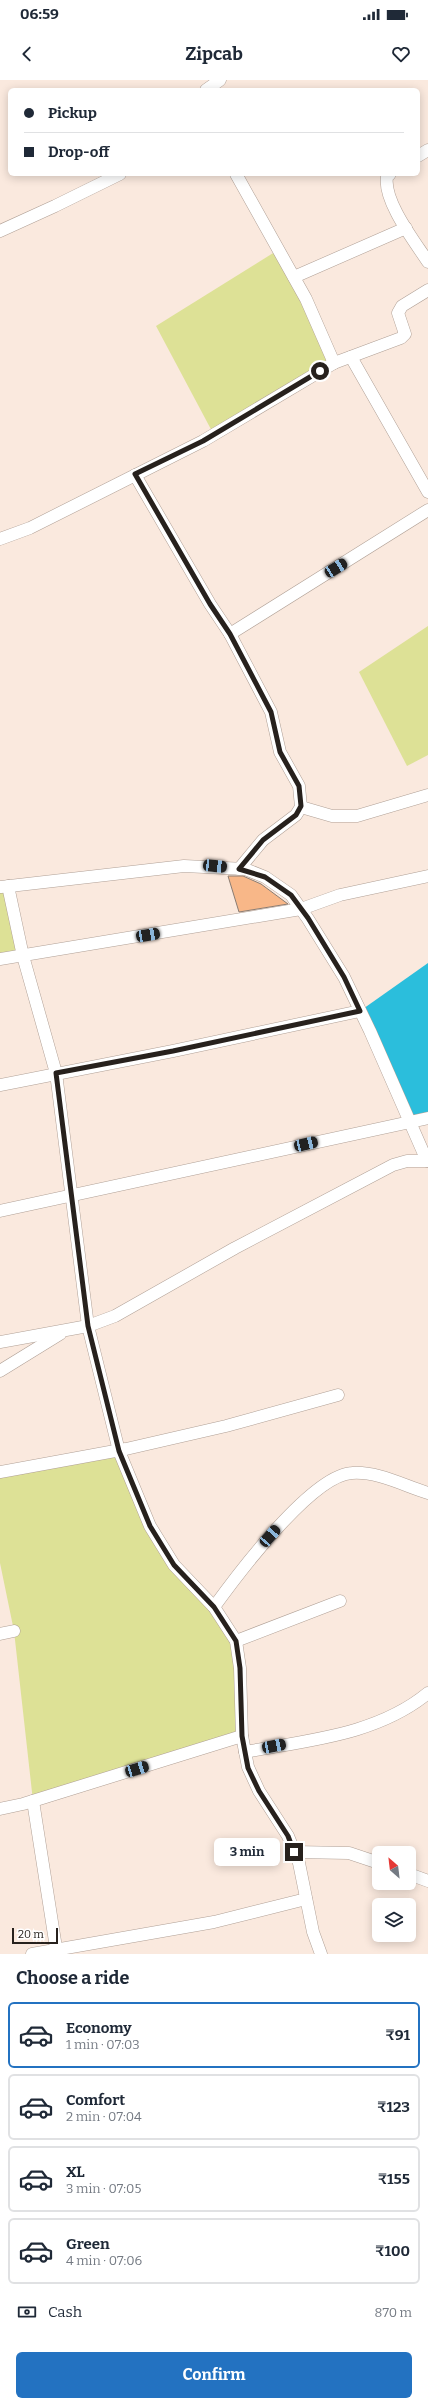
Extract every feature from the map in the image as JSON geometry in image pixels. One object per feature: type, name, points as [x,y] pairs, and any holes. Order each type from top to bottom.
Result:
[{"type":"street","points":[[209,88],[220,80]]},
{"type":"street","points":[[0,230],[56,206],[116,176]]},
{"type":"street","points":[[237,176],[306,299],[334,363]]},
{"type":"street","points":[[388,176],[387,178],[387,192],[406,228],[428,262]]},
{"type":"street","points":[[294,277],[406,228]]},
{"type":"street","points":[[0,539],[30,528],[203,441],[334,363],[401,338],[405,334],[398,313],[402,306],[428,290]]},
{"type":"street","points":[[350,357],[428,492]]},
{"type":"street","points":[[135,474],[210,604],[230,634],[271,712],[280,752],[299,786],[301,806],[296,815],[263,840],[250,852],[239,869]]},
{"type":"street","points":[[230,634],[428,510]]},
{"type":"street","points":[[301,806],[332,816],[357,816],[428,795]]},
{"type":"street","points":[[0,1342],[88,1326],[115,1316],[235,1248],[393,1165],[407,1160],[427,1161],[344,977],[291,895],[265,877],[239,869],[184,866],[4,886],[56,1073],[88,1326],[119,1451],[150,1526],[174,1565],[214,1607],[236,1641],[240,1668],[242,1736],[248,1768],[259,1791],[288,1836],[294,1852],[313,1932],[321,1954]]},
{"type":"street","points":[[0,959],[301,909],[340,895],[428,876]]},
{"type":"street","points":[[0,1085],[173,1051],[360,1011]]},
{"type":"street","points":[[0,1211],[428,1118]]},
{"type":"street","points":[[0,1371],[65,1330]]},
{"type":"street","points":[[0,1472],[119,1451],[226,1426],[338,1395]]},
{"type":"street","points":[[214,1607],[240,1571],[280,1524],[321,1488],[338,1478],[351,1473],[365,1474],[428,1494]]},
{"type":"street","points":[[236,1641],[340,1601]]},
{"type":"street","points":[[0,1634],[14,1631]]},
{"type":"street","points":[[245,1752],[369,1727],[401,1713],[428,1693]]},
{"type":"street","points":[[0,1808],[33,1801],[242,1736]]},
{"type":"street","points":[[33,1801],[56,1952]]},
{"type":"street","points":[[294,1852],[349,1852],[372,1860]]},
{"type":"street","points":[[416,1877],[428,1881]]},
{"type":"street","points":[[32,1954],[56,1952],[214,1922],[306,1899]]},
{"type":"green space","points":[[278,250],[334,363],[214,435],[156,326]]},
{"type":"green space","points":[[428,626],[428,755],[407,766],[359,672]]},
{"type":"green space","points":[[8,886],[23,956],[0,959],[0,887]]},
{"type":"green space","points":[[119,1451],[150,1526],[236,1641],[242,1736],[33,1801],[14,1631],[0,1563],[0,1472]]},
{"type":"water","points":[[428,963],[428,1118],[410,1121],[360,1011]]},
{"type":"building","points":[[228,876],[243,876],[261,884],[288,904],[239,912]]},
{"type":"route","points":[[294,1852],[288,1836],[259,1791],[248,1768],[242,1736],[240,1668],[236,1641],[214,1607],[195,1589],[174,1565],[150,1526],[135,1494],[119,1451],[88,1326],[56,1073],[173,1051],[360,1011],[344,977],[308,918],[291,895],[265,877],[245,869],[239,869],[250,852],[263,840],[296,815],[301,806],[302,797],[299,786],[280,752],[271,712],[230,634],[210,604],[135,474],[203,441],[320,371]]}]
